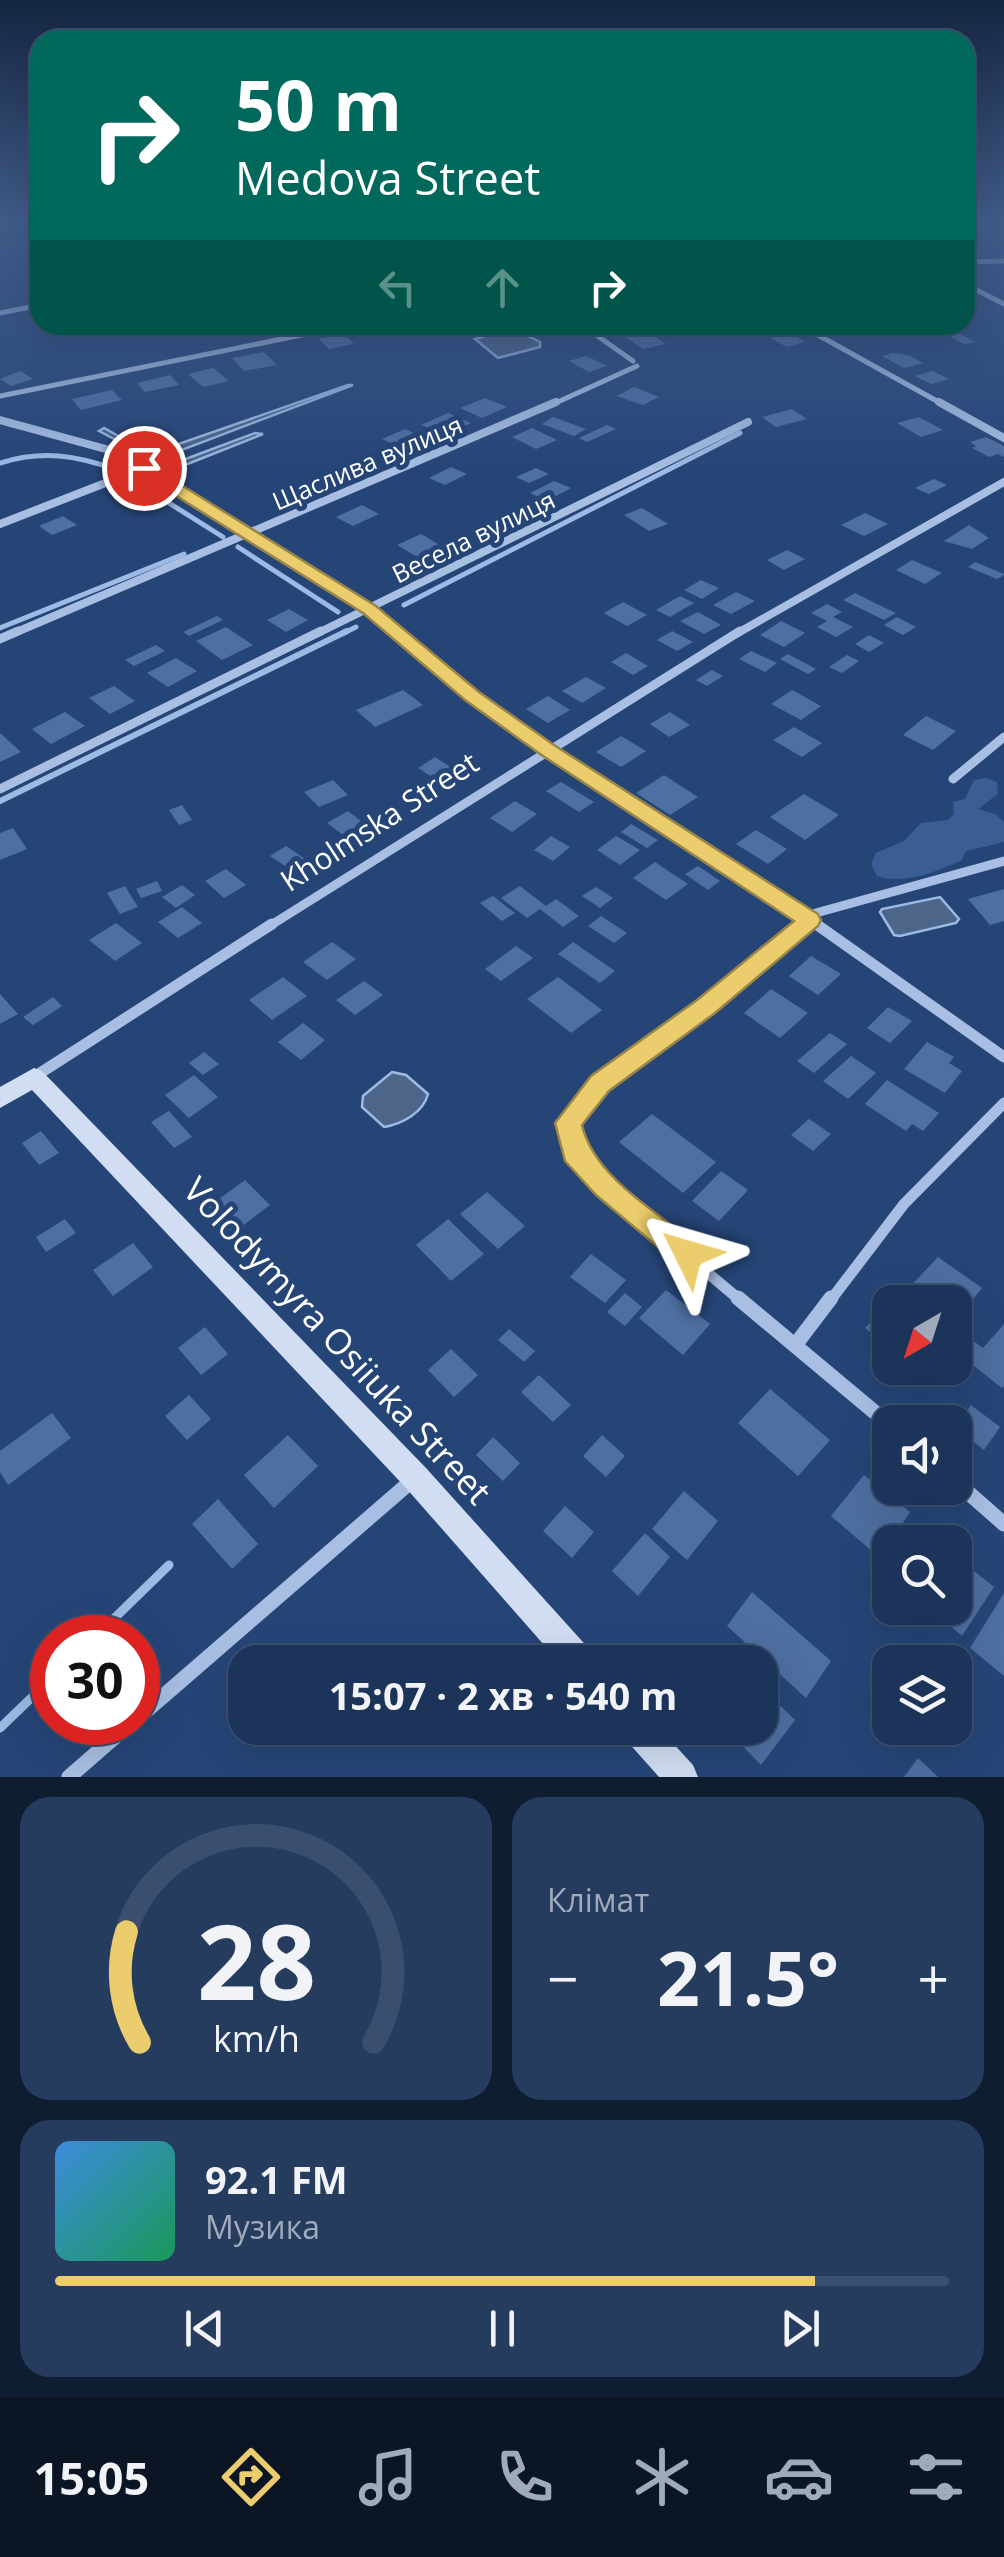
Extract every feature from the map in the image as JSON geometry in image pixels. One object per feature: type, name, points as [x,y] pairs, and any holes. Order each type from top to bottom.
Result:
[{"type":"street","points":[[0,313],[27,307]]},
{"type":"street","points":[[0,396],[302,335]]},
{"type":"street","name":"Щаслива вулиця","points":[[0,639],[635,363],[596,335]]},
{"type":"street","points":[[818,335],[1004,438]]},
{"type":"street","points":[[0,420],[94,444],[144,468],[251,533],[370,610],[472,696],[547,750],[807,918],[1004,1057]]},
{"type":"street","name":"Весела вулиця","points":[[0,790],[748,422]]},
{"type":"street","points":[[0,524],[144,468]]},
{"type":"street","name":"Kholmska Street","points":[[0,1099],[547,750],[800,595],[1004,482]]},
{"type":"street","points":[[953,779],[1004,737]]},
{"type":"street","points":[[872,1409],[606,1187],[575,1152],[568,1123],[600,1083],[706,1006],[807,918],[1004,861]]},
{"type":"street","name":"Volodymyra Osiiuka Street","points":[[34,1076],[416,1478],[565,1645]]},
{"type":"street","points":[[796,1344],[904,1204],[1004,1103]]},
{"type":"street","points":[[160,1698],[416,1478]]},
{"type":"street","points":[[972,1496],[1004,1524]]},
{"type":"street","points":[[69,1777],[106,1745]]},
{"type":"street","points":[[653,1745],[682,1777]]},
{"type":"shaded area","points":[[526,335],[540,342],[540,347],[498,358],[475,339]]},
{"type":"shaded area","points":[[353,385],[163,457],[174,462],[183,460],[255,433],[263,434],[171,469],[99,431],[104,428],[150,454]]},
{"type":"shaded area","points":[[986,778],[997,782],[998,794],[978,809],[995,814],[1004,822],[1004,842],[966,851],[962,860],[920,876],[877,876],[871,864],[876,853],[904,841],[921,823],[948,820],[954,814],[953,802],[965,799],[974,780]]},
{"type":"shaded area","points":[[940,897],[959,919],[956,923],[900,936],[894,935],[880,912],[882,909]]},
{"type":"shaded area","points":[[392,1072],[406,1075],[428,1094],[422,1107],[411,1116],[384,1127],[362,1107],[363,1096]]},
{"type":"building","points":[[345,335],[354,344],[329,349],[319,339]]},
{"type":"building","points":[[622,335],[652,335],[666,344],[643,349]]},
{"type":"building","points":[[794,335],[805,342],[787,347],[770,338]]},
{"type":"building","points":[[948,335],[962,335],[975,342],[964,344]]},
{"type":"building","points":[[264,352],[277,365],[244,371],[232,358]]},
{"type":"building","points":[[893,353],[923,363],[904,368],[882,356]]},
{"type":"building","points":[[586,356],[607,366],[589,372],[569,361]]},
{"type":"building","points":[[213,368],[229,381],[203,387],[188,374]]},
{"type":"building","points":[[20,371],[33,379],[11,386],[0,379]]},
{"type":"building","points":[[933,371],[949,379],[931,384],[915,376]]},
{"type":"building","points":[[170,375],[179,385],[145,392],[137,383]]},
{"type":"building","points":[[634,387],[659,397],[643,405],[617,396]]},
{"type":"building","points":[[112,390],[122,400],[81,410],[72,399]]},
{"type":"building","points":[[485,398],[507,407],[482,418],[460,408]]},
{"type":"building","points":[[792,409],[807,419],[776,427],[762,417]]},
{"type":"building","points":[[448,413],[471,423],[445,435],[421,425]]},
{"type":"building","points":[[553,417],[586,429],[574,436],[542,424]]},
{"type":"building","points":[[919,417],[943,430],[921,437],[897,423]]},
{"type":"building","points":[[607,425],[616,429],[587,442],[579,438]]},
{"type":"building","points":[[532,428],[557,440],[536,449],[512,437]]},
{"type":"building","points":[[405,429],[425,438],[402,448],[382,439]]},
{"type":"building","points":[[986,437],[1004,446],[1004,457],[989,457],[972,448],[976,446],[970,442]]},
{"type":"building","points":[[451,467],[467,474],[445,485],[429,478]]},
{"type":"building","points":[[536,468],[549,474],[529,483],[516,477]]},
{"type":"building","points":[[934,479],[947,485],[929,494],[915,488]]},
{"type":"building","points":[[554,481],[571,488],[547,501],[530,493]]},
{"type":"building","points":[[362,505],[379,514],[353,526],[336,517]]},
{"type":"building","points":[[642,508],[668,524],[649,531],[624,515]]},
{"type":"building","points":[[865,513],[888,524],[864,536],[841,525]]},
{"type":"building","points":[[63,516],[77,525],[52,535],[39,526]]},
{"type":"building","points":[[969,525],[989,538],[972,549],[944,541]]},
{"type":"building","points":[[421,534],[448,550],[424,561],[397,545]]},
{"type":"building","points":[[787,550],[805,559],[784,570],[767,560]]},
{"type":"building","points":[[912,560],[942,573],[925,584],[896,570]]},
{"type":"building","points":[[975,562],[1004,575],[997,579],[968,567]]},
{"type":"building","points":[[701,580],[719,588],[702,599],[684,590]]},
{"type":"building","points":[[736,592],[755,601],[731,614],[713,605]]},
{"type":"building","points":[[855,593],[896,613],[884,620],[843,600]]},
{"type":"building","points":[[680,596],[694,603],[670,617],[656,610]]},
{"type":"building","points":[[623,602],[647,615],[627,626],[604,613]]},
{"type":"building","points":[[827,604],[842,612],[833,617],[853,627],[836,637],[817,627],[827,621],[811,613]]},
{"type":"building","points":[[289,609],[308,620],[286,632],[267,620]]},
{"type":"building","points":[[698,612],[721,625],[704,634],[680,621]]},
{"type":"building","points":[[217,616],[223,620],[189,636],[183,632]]},
{"type":"building","points":[[897,617],[916,627],[903,635],[884,625]]},
{"type":"building","points":[[781,621],[805,633],[784,647],[760,635]]},
{"type":"building","points":[[226,627],[253,645],[222,660],[196,641]]},
{"type":"building","points":[[672,631],[693,642],[677,651],[657,640]]},
{"type":"building","points":[[869,635],[884,643],[869,652],[855,644]]},
{"type":"building","points":[[156,645],[165,651],[134,666],[125,660]]},
{"type":"building","points":[[751,651],[777,663],[765,672],[739,659]]},
{"type":"building","points":[[626,653],[648,666],[633,675],[611,662]]},
{"type":"building","points":[[788,654],[816,669],[808,674],[780,659]]},
{"type":"building","points":[[847,655],[859,661],[842,673],[829,667]]},
{"type":"building","points":[[176,658],[197,671],[168,687],[147,673]]},
{"type":"building","points":[[712,670],[723,676],[707,686],[696,680]]},
{"type":"building","points":[[586,677],[606,688],[582,703],[562,691]]},
{"type":"building","points":[[114,686],[135,701],[110,714],[89,698]]},
{"type":"building","points":[[403,690],[423,705],[375,727],[356,710]]},
{"type":"building","points":[[792,690],[821,706],[801,720],[771,704]]},
{"type":"building","points":[[548,696],[570,710],[548,723],[526,709]]},
{"type":"building","points":[[65,712],[85,726],[51,744],[32,729]]},
{"type":"building","points":[[670,712],[690,725],[669,737],[650,724]]},
{"type":"building","points":[[926,716],[956,731],[933,750],[903,735]]},
{"type":"building","points":[[794,727],[822,743],[802,757],[773,740]]},
{"type":"building","points":[[0,733],[21,752],[0,762]]},
{"type":"building","points":[[621,736],[646,751],[621,767],[596,752]]},
{"type":"building","points":[[435,757],[461,774],[444,785],[418,768]]},
{"type":"building","points":[[664,775],[698,797],[670,815],[636,793]]},
{"type":"building","points":[[333,780],[348,795],[319,807],[304,792]]},
{"type":"building","points":[[561,782],[594,802],[579,812],[546,791]]},
{"type":"building","points":[[804,794],[839,815],[805,840],[770,817]]},
{"type":"building","points":[[515,801],[537,814],[512,832],[490,818]]},
{"type":"building","points":[[182,805],[192,820],[179,825],[169,810]]},
{"type":"building","points":[[348,811],[366,825],[346,837],[327,823]]},
{"type":"building","points":[[631,824],[658,840],[647,848],[621,832]]},
{"type":"building","points":[[13,828],[27,849],[0,860],[0,833]]},
{"type":"building","points":[[756,830],[787,849],[768,864],[736,844]]},
{"type":"building","points":[[551,836],[570,847],[553,861],[534,850]]},
{"type":"building","points":[[616,836],[640,850],[620,865],[597,850]]},
{"type":"building","points":[[286,846],[307,860],[291,870],[270,856]]},
{"type":"building","points":[[655,862],[688,884],[666,900],[633,878]]},
{"type":"building","points":[[698,866],[720,881],[708,890],[685,874]]},
{"type":"building","points":[[226,869],[246,885],[224,898],[205,881]]},
{"type":"building","points":[[157,881],[162,891],[141,898],[136,889]]},
{"type":"building","points":[[182,885],[195,895],[176,908],[162,897]]},
{"type":"building","points":[[125,886],[138,907],[120,914],[107,893]]},
{"type":"building","points":[[520,886],[546,906],[556,899],[579,916],[563,927],[540,909],[527,918],[501,898]]},
{"type":"building","points":[[596,887],[613,898],[600,908],[582,896]]},
{"type":"building","points":[[1004,889],[1004,921],[990,925],[968,899]]},
{"type":"building","points":[[493,896],[515,913],[502,921],[480,903]]},
{"type":"building","points":[[182,907],[202,923],[178,938],[158,922]]},
{"type":"building","points":[[601,916],[627,933],[614,943],[588,926]]},
{"type":"building","points":[[116,923],[142,943],[115,961],[89,940]]},
{"type":"building","points":[[332,942],[356,959],[327,980],[303,962]]},
{"type":"building","points":[[573,942],[615,971],[600,983],[558,954]]},
{"type":"building","points":[[516,946],[533,958],[501,981],[485,969]]},
{"type":"building","points":[[811,956],[841,974],[818,995],[789,976]]},
{"type":"building","points":[[283,977],[307,996],[272,1020],[249,1000]]},
{"type":"building","points":[[558,977],[602,1010],[571,1033],[527,999]]},
{"type":"building","points":[[364,981],[383,995],[355,1015],[336,1000]]},
{"type":"building","points":[[771,989],[808,1013],[780,1038],[744,1013]]},
{"type":"building","points":[[0,994],[18,1014],[0,1024]]},
{"type":"building","points":[[53,997],[62,1006],[33,1025],[23,1017]]},
{"type":"building","points":[[888,1007],[912,1021],[890,1043],[867,1028]]},
{"type":"building","points":[[303,1023],[325,1040],[301,1060],[278,1042]]},
{"type":"building","points":[[830,1033],[847,1044],[814,1073],[797,1061]]},
{"type":"building","points":[[927,1042],[954,1057],[949,1063],[962,1071],[945,1093],[904,1069]]},
{"type":"building","points":[[204,1052],[219,1064],[203,1075],[189,1063]]},
{"type":"building","points":[[851,1056],[876,1073],[848,1099],[823,1081]]},
{"type":"building","points":[[194,1075],[218,1097],[189,1118],[165,1095]]},
{"type":"building","points":[[887,1080],[939,1113],[923,1131],[912,1124],[906,1131],[865,1104]]},
{"type":"building","points":[[169,1111],[192,1137],[174,1148],[151,1122]]},
{"type":"building","points":[[652,1114],[716,1162],[683,1193],[619,1142]]},
{"type":"building","points":[[809,1119],[831,1134],[813,1151],[791,1135]]},
{"type":"building","points":[[41,1131],[59,1153],[39,1165],[22,1143]]},
{"type":"building","points":[[721,1171],[748,1190],[719,1221],[692,1201]]},
{"type":"building","points":[[245,1180],[270,1205],[233,1233],[208,1207]]},
{"type":"building","points":[[487,1192],[525,1226],[498,1249],[460,1214]]},
{"type":"building","points":[[65,1219],[76,1233],[46,1252],[36,1237]]},
{"type":"building","points":[[448,1219],[484,1254],[451,1281],[416,1245]]},
{"type":"building","points":[[133,1243],[153,1267],[113,1296],[93,1270]]},
{"type":"building","points":[[591,1254],[626,1280],[605,1303],[570,1277]]},
{"type":"building","points":[[938,1257],[982,1288],[972,1301],[972,1285],[912,1285]]},
{"type":"building","points":[[666,1290],[710,1324],[683,1355],[639,1318]]},
{"type":"building","points":[[625,1293],[642,1307],[625,1326],[607,1312]]},
{"type":"building","points":[[1004,1324],[1002,1388],[972,1364],[972,1340],[983,1348]]},
{"type":"building","points":[[205,1327],[228,1354],[201,1375],[178,1348]]},
{"type":"building","points":[[509,1329],[535,1351],[524,1362],[498,1340]]},
{"type":"building","points":[[451,1349],[478,1375],[454,1397],[428,1370]]},
{"type":"building","points":[[539,1375],[571,1405],[553,1422],[521,1392]]},
{"type":"building","points":[[770,1389],[830,1440],[798,1476],[738,1423]]},
{"type":"building","points":[[189,1395],[211,1419],[187,1440],[165,1416]]},
{"type":"building","points":[[972,1406],[1000,1427],[984,1450],[972,1441]]},
{"type":"building","points":[[52,1413],[71,1438],[8,1485],[0,1472],[0,1451]]},
{"type":"building","points":[[288,1435],[318,1466],[274,1508],[244,1475]]},
{"type":"building","points":[[602,1435],[625,1456],[606,1477],[583,1456]]},
{"type":"building","points":[[493,1437],[520,1463],[503,1481],[476,1455]]},
{"type":"building","points":[[864,1475],[872,1481],[872,1505],[901,1505],[910,1512],[902,1525],[872,1525],[872,1551],[831,1516]]},
{"type":"building","points":[[684,1491],[718,1521],[687,1560],[652,1529]]},
{"type":"building","points":[[218,1499],[258,1544],[232,1569],[192,1524]]},
{"type":"building","points":[[565,1506],[594,1532],[572,1558],[543,1531]]},
{"type":"building","points":[[645,1533],[670,1557],[638,1596],[612,1571]]},
{"type":"building","points":[[972,1569],[994,1587],[972,1621]]},
{"type":"building","points":[[752,1592],[831,1661],[806,1698],[778,1672],[778,1645],[748,1645],[727,1626]]},
{"type":"building","points":[[1004,1593],[1004,1676],[972,1650]]},
{"type":"building","points":[[949,1625],[969,1625],[962,1636]]},
{"type":"building","points":[[778,1703],[795,1720],[778,1742]]},
{"type":"building","points":[[742,1745],[776,1745],[761,1765]]},
{"type":"building","points":[[918,1758],[938,1777],[904,1777]]},
{"type":"waterway","points":[[404,605],[740,433]]},
{"type":"waterway","points":[[0,463],[30,456],[59,456],[117,470]]},
{"type":"waterway","points":[[134,481],[223,537]]},
{"type":"waterway","points":[[238,547],[338,612]]},
{"type":"waterway","points":[[0,628],[184,554]]},
{"type":"waterway","points":[[342,634],[356,627]]},
{"type":"waterway","points":[[0,801],[347,631]]},
{"type":"waterway","points":[[118,1615],[169,1565]]},
{"type":"waterway","points":[[0,1728],[30,1699]]},
{"type":"route","points":[[144,468],[370,610],[472,696],[547,750],[810,920],[706,1006],[600,1083],[568,1123],[575,1152],[606,1187],[688,1254]]}]
